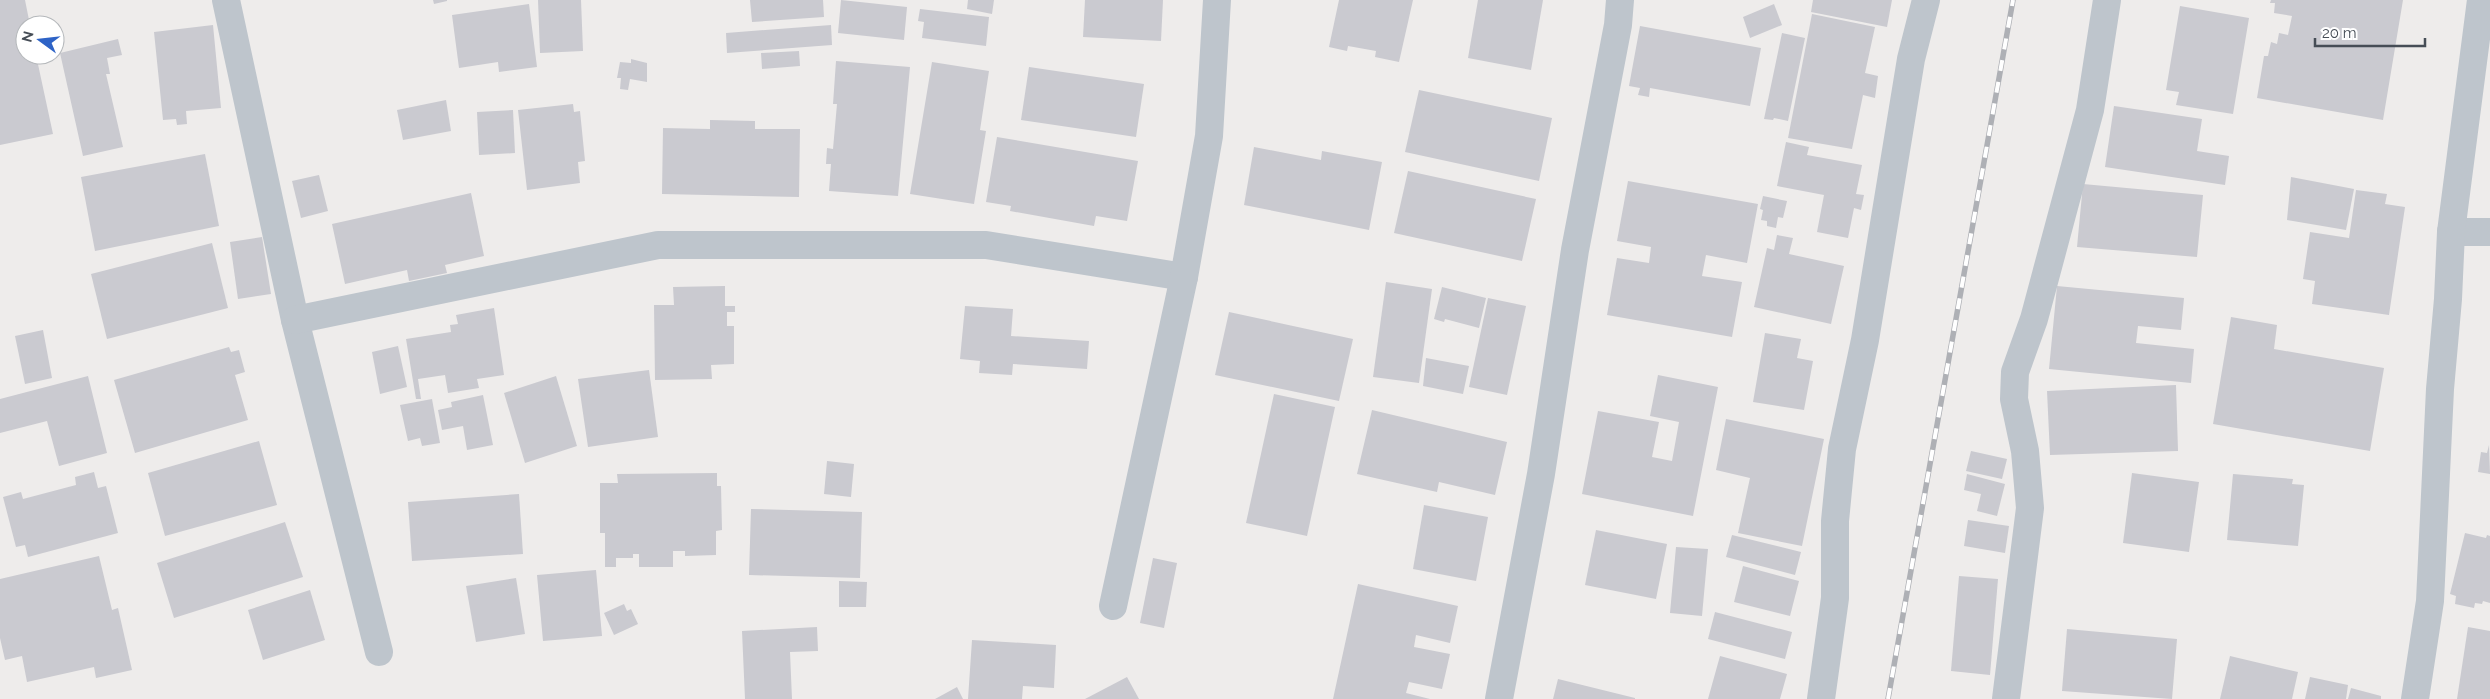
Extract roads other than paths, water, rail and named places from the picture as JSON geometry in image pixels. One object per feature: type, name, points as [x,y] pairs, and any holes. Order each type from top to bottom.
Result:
[{"type":"street","points":[[226,0],[295,320],[379,652]]},
{"type":"street","points":[[1113,606],[1184,277],[1209,136],[1217,0]]},
{"type":"street","points":[[1499,699],[1541,474],[1575,250],[1616,34],[1620,0]]},
{"type":"street","points":[[1821,699],[1835,598],[1836,521],[1842,449],[1865,340],[1911,59],[1926,0]]},
{"type":"street","points":[[2006,699],[2030,508],[2024,451],[2014,399],[2015,372],[2034,319],[2090,110],[2107,0]]},
{"type":"street","points":[[2415,699],[2430,601],[2440,389],[2448,299],[2451,232],[2481,0]]},
{"type":"street","points":[[2451,232],[2490,232]]},
{"type":"street","points":[[295,320],[658,245],[986,245],[1184,277]]},
{"type":"railway","points":[[1888,699],[2013,0]]}]
